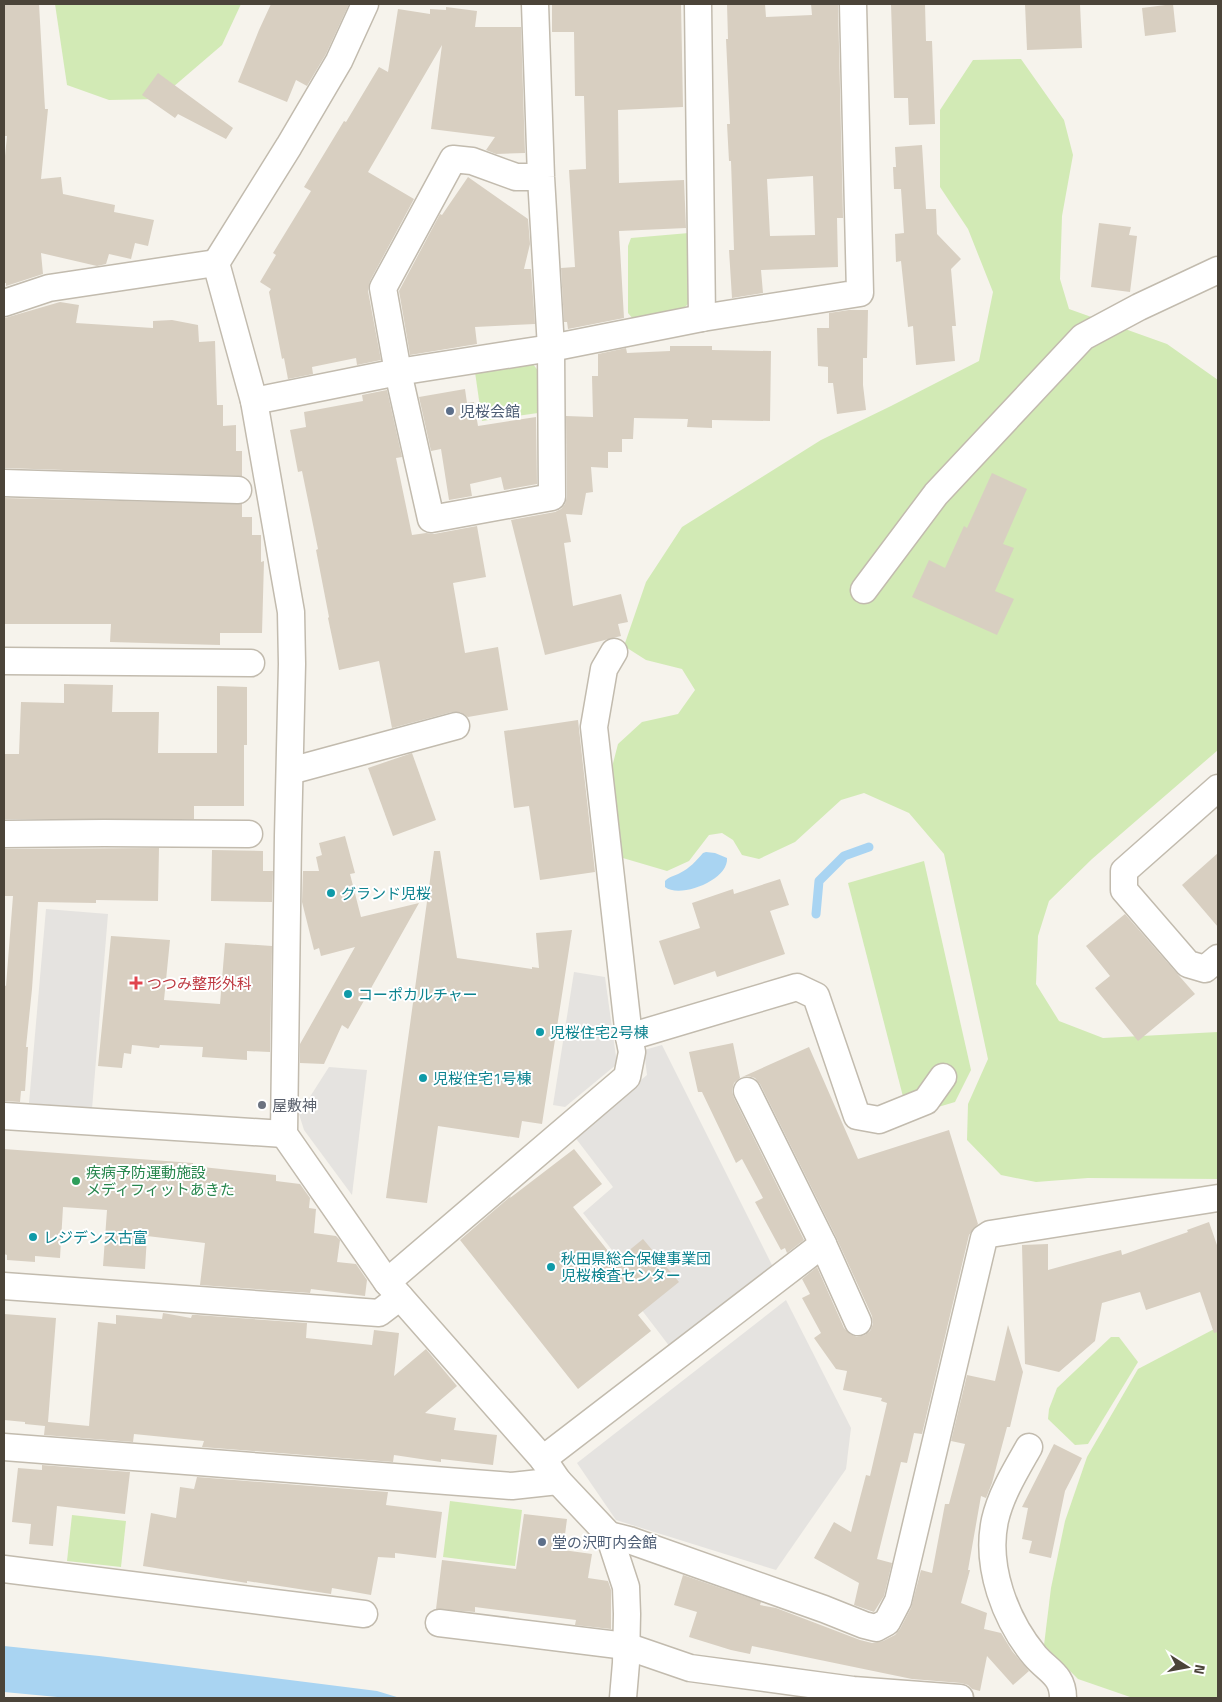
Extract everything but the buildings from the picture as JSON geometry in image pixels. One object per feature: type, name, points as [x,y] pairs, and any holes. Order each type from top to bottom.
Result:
[{"type":"street","points":[[365,4],[339,61],[289,146],[216,263],[254,402],[291,612],[292,664],[284,1134],[393,1290],[543,1459],[558,1481],[609,1535],[626,1587],[626,1655],[623,1698]]},
{"type":"street","points":[[530,4],[541,177],[551,348],[552,497],[431,519],[398,372],[383,288],[453,159],[472,161],[516,177],[541,177]]},
{"type":"street","points":[[698,4],[702,318]]},
{"type":"street","points":[[254,402],[398,372],[551,348],[702,318],[860,293],[853,4]]},
{"type":"street","points":[[4,303],[50,288],[216,263]]},
{"type":"street","points":[[864,590],[936,494],[1083,337],[1139,307],[1218,270]]},
{"type":"street","points":[[4,483],[238,490]]},
{"type":"street","points":[[4,1286],[379,1313],[393,1290],[627,1077],[632,1052],[594,727],[604,668],[614,652]]},
{"type":"street","points":[[4,661],[251,663]]},
{"type":"street","points":[[290,771],[456,726]]},
{"type":"street","points":[[1218,788],[1124,871],[1124,890],[1188,964],[1204,969],[1218,958]]},
{"type":"street","points":[[4,834],[249,834]]},
{"type":"street","points":[[629,1037],[797,987],[816,996],[857,1116],[879,1120],[926,1101],[942,1077]]},
{"type":"street","points":[[747,1091],[823,1244],[858,1322]]},
{"type":"street","points":[[4,1116],[284,1134]]},
{"type":"street","points":[[609,1535],[629,1540],[864,1625],[876,1628],[887,1622],[898,1601],[984,1238],[990,1234],[1218,1198]]},
{"type":"street","points":[[543,1459],[823,1244]]},
{"type":"street","points":[[4,1447],[512,1486],[558,1481]]},
{"type":"street","points":[[1029,1447],[1008,1486],[996,1520],[993,1546],[994,1570],[1001,1596],[1016,1626],[1035,1655],[1059,1678],[1063,1698]]},
{"type":"street","points":[[4,1569],[364,1614]]},
{"type":"street","points":[[439,1623],[626,1655],[690,1668],[853,1690],[960,1698]]},
{"type":"green space","points":[[55,4],[241,4],[222,45],[159,99],[109,100],[67,85]]},
{"type":"green space","points":[[1021,59],[1064,120],[1073,155],[1062,216],[1060,279],[1069,309],[1167,344],[1218,380],[1218,750],[1092,859],[1049,901],[1038,936],[1036,984],[1059,1021],[1103,1038],[1218,1032],[1218,1179],[1088,1178],[1036,1182],[1001,1175],[967,1140],[968,1104],[988,1059],[944,854],[909,813],[864,793],[841,800],[795,842],[759,859],[742,855],[733,840],[722,833],[709,835],[689,861],[667,871],[616,856],[603,802],[618,744],[642,722],[678,714],[695,690],[682,669],[646,660],[624,646],[646,582],[682,527],[821,440],[979,361],[993,292],[968,229],[940,187],[940,110],[973,60]]},
{"type":"green space","points":[[689,233],[688,304],[681,311],[634,320],[628,313],[628,246],[631,238]]},
{"type":"green space","points":[[533,364],[539,372],[545,412],[482,421],[475,372]]},
{"type":"green space","points":[[924,861],[971,1070],[955,1102],[908,1116],[848,883]]},
{"type":"green space","points":[[1218,1327],[1218,1698],[1133,1698],[1078,1679],[1044,1645],[1051,1588],[1065,1521],[1087,1457],[1138,1369]]},
{"type":"green space","points":[[1111,1337],[1119,1337],[1138,1362],[1088,1444],[1075,1445],[1048,1419],[1049,1409],[1057,1388]]},
{"type":"green space","points":[[450,1501],[522,1510],[515,1566],[443,1557]]},
{"type":"green space","points":[[72,1515],[126,1521],[121,1567],[67,1561]]},
{"type":"shaded area","points":[[46,909],[108,914],[92,1109],[29,1103]]},
{"type":"shaded area","points":[[574,972],[605,977],[617,1064],[565,1107],[553,1105]]},
{"type":"shaded area","points":[[662,1045],[774,1269],[670,1347],[641,1309],[652,1301],[583,1213],[613,1187],[574,1136],[647,1075],[644,1050]]},
{"type":"shaded area","points":[[329,1067],[367,1070],[352,1195],[304,1130],[299,1114]]},
{"type":"shaded area","points":[[786,1300],[851,1428],[846,1469],[776,1570],[616,1520],[577,1463]]},
{"type":"water","points":[[706,852],[715,853],[727,858],[726,866],[720,874],[712,880],[692,889],[681,891],[665,887],[667,879],[687,869]]},
{"type":"water","points":[[4,1646],[377,1691],[400,1698],[68,1698],[4,1692]]},
{"type":"waterway","points":[[816,914],[819,881],[844,856],[869,847]]},
{"type":"place","name":"児桜会館","points":[[450,411]]},
{"type":"place","name":"グランド児桜","points":[[331,893]]},
{"type":"place","name":"つつみ整形外科","points":[[136,983]]},
{"type":"place","name":"コーポカルチャー","points":[[348,994]]},
{"type":"place","name":"児桜住宅2号棟","points":[[540,1032]]},
{"type":"place","name":"児桜住宅1号棟","points":[[423,1078]]},
{"type":"place","name":"屋敷神","points":[[262,1105]]},
{"type":"place","name":"疾病予防運動施設 メディフィットあきた","points":[[76,1181]]},
{"type":"place","name":"レジデンス古富","points":[[33,1237]]},
{"type":"place","name":"秋田県総合保健事業団 児桜検査センター","points":[[551,1267]]},
{"type":"place","name":"堂の沢町内会館","points":[[542,1542]]}]
